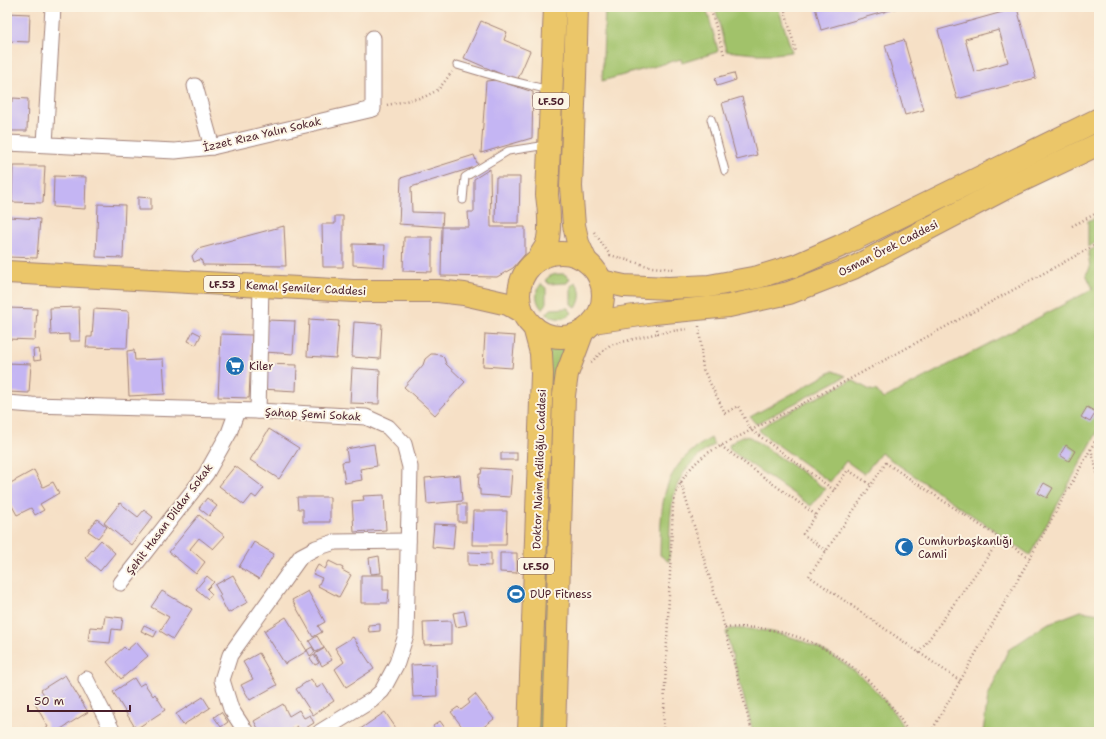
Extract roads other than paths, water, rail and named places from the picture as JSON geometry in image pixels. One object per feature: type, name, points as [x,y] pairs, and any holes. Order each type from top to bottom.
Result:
[{"type":"main road","name":"LF.50","points":[[538,260],[546,245],[549,219],[549,144],[555,7]]},
{"type":"main road","name":"LF.50","points":[[577,7],[576,77],[571,187],[574,225],[578,243],[586,261]]},
{"type":"main road","name":"Osman Örek Caddesi","points":[[601,281],[624,286],[689,288],[758,277],[796,265],[840,246],[1099,119]]},
{"type":"main road","name":"Osman Örek Caddesi","points":[[588,326],[654,313],[729,306],[789,293],[853,268],[1004,189],[1099,144]]},
{"type":"main road","name":"LF.50","points":[[528,320],[520,306],[519,294],[523,276],[538,260],[547,255],[567,253],[586,261],[595,270],[601,281],[603,302],[599,313],[588,326]]},
{"type":"main road","name":"Kemal Şemiler Caddesi","points":[[7,272],[353,291],[438,291],[464,294],[508,304],[528,320]]},
{"type":"main road","name":"Kemal Şemiler Caddesi","points":[[438,291],[464,287],[506,286],[523,276]]},
{"type":"main road","points":[[528,320],[543,333],[563,337],[574,335],[588,326]]},
{"type":"main road","name":"Doktor Naim Adiloğlu Caddesi","points":[[528,320],[541,353],[542,374],[529,732]]},
{"type":"main road","name":"Doktor Naim Adiloğlu Caddesi","points":[[554,732],[564,395],[567,374],[588,326]]},
{"type":"street","points":[[45,144],[53,7]]},
{"type":"street","name":"İzzet Rıza Yalın Sokak","points":[[7,143],[175,151],[212,147],[373,109],[373,38]]},
{"type":"street","points":[[195,86],[212,147]]},
{"type":"street","points":[[258,411],[261,286]]},
{"type":"street","name":"Şahap Şemi Sokak","points":[[7,403],[32,405],[258,411],[366,417],[388,427],[404,444],[410,467],[406,635],[397,663],[382,692],[320,732]]},
{"type":"street","name":"Şehit Hasan Dildar Sokak","points":[[121,583],[206,474],[229,433],[237,411]]},
{"type":"street","points":[[246,732],[231,709],[222,680],[230,654],[301,556],[316,548],[335,542],[408,541]]},
{"type":"street","points":[[86,679],[113,732]]},
{"type":"lane","points":[[457,65],[501,78],[551,90]]},
{"type":"lane","points":[[711,119],[725,171]]},
{"type":"lane","points":[[463,200],[465,177],[508,151],[549,144]]},
{"type":"place","name":"Kiler","points":[[235,366]]},
{"type":"place","name":"Cumhurbaşkanlığı Camii","points":[[904,547]]},
{"type":"place","name":"DUP Fitness","points":[[516,594]]}]
